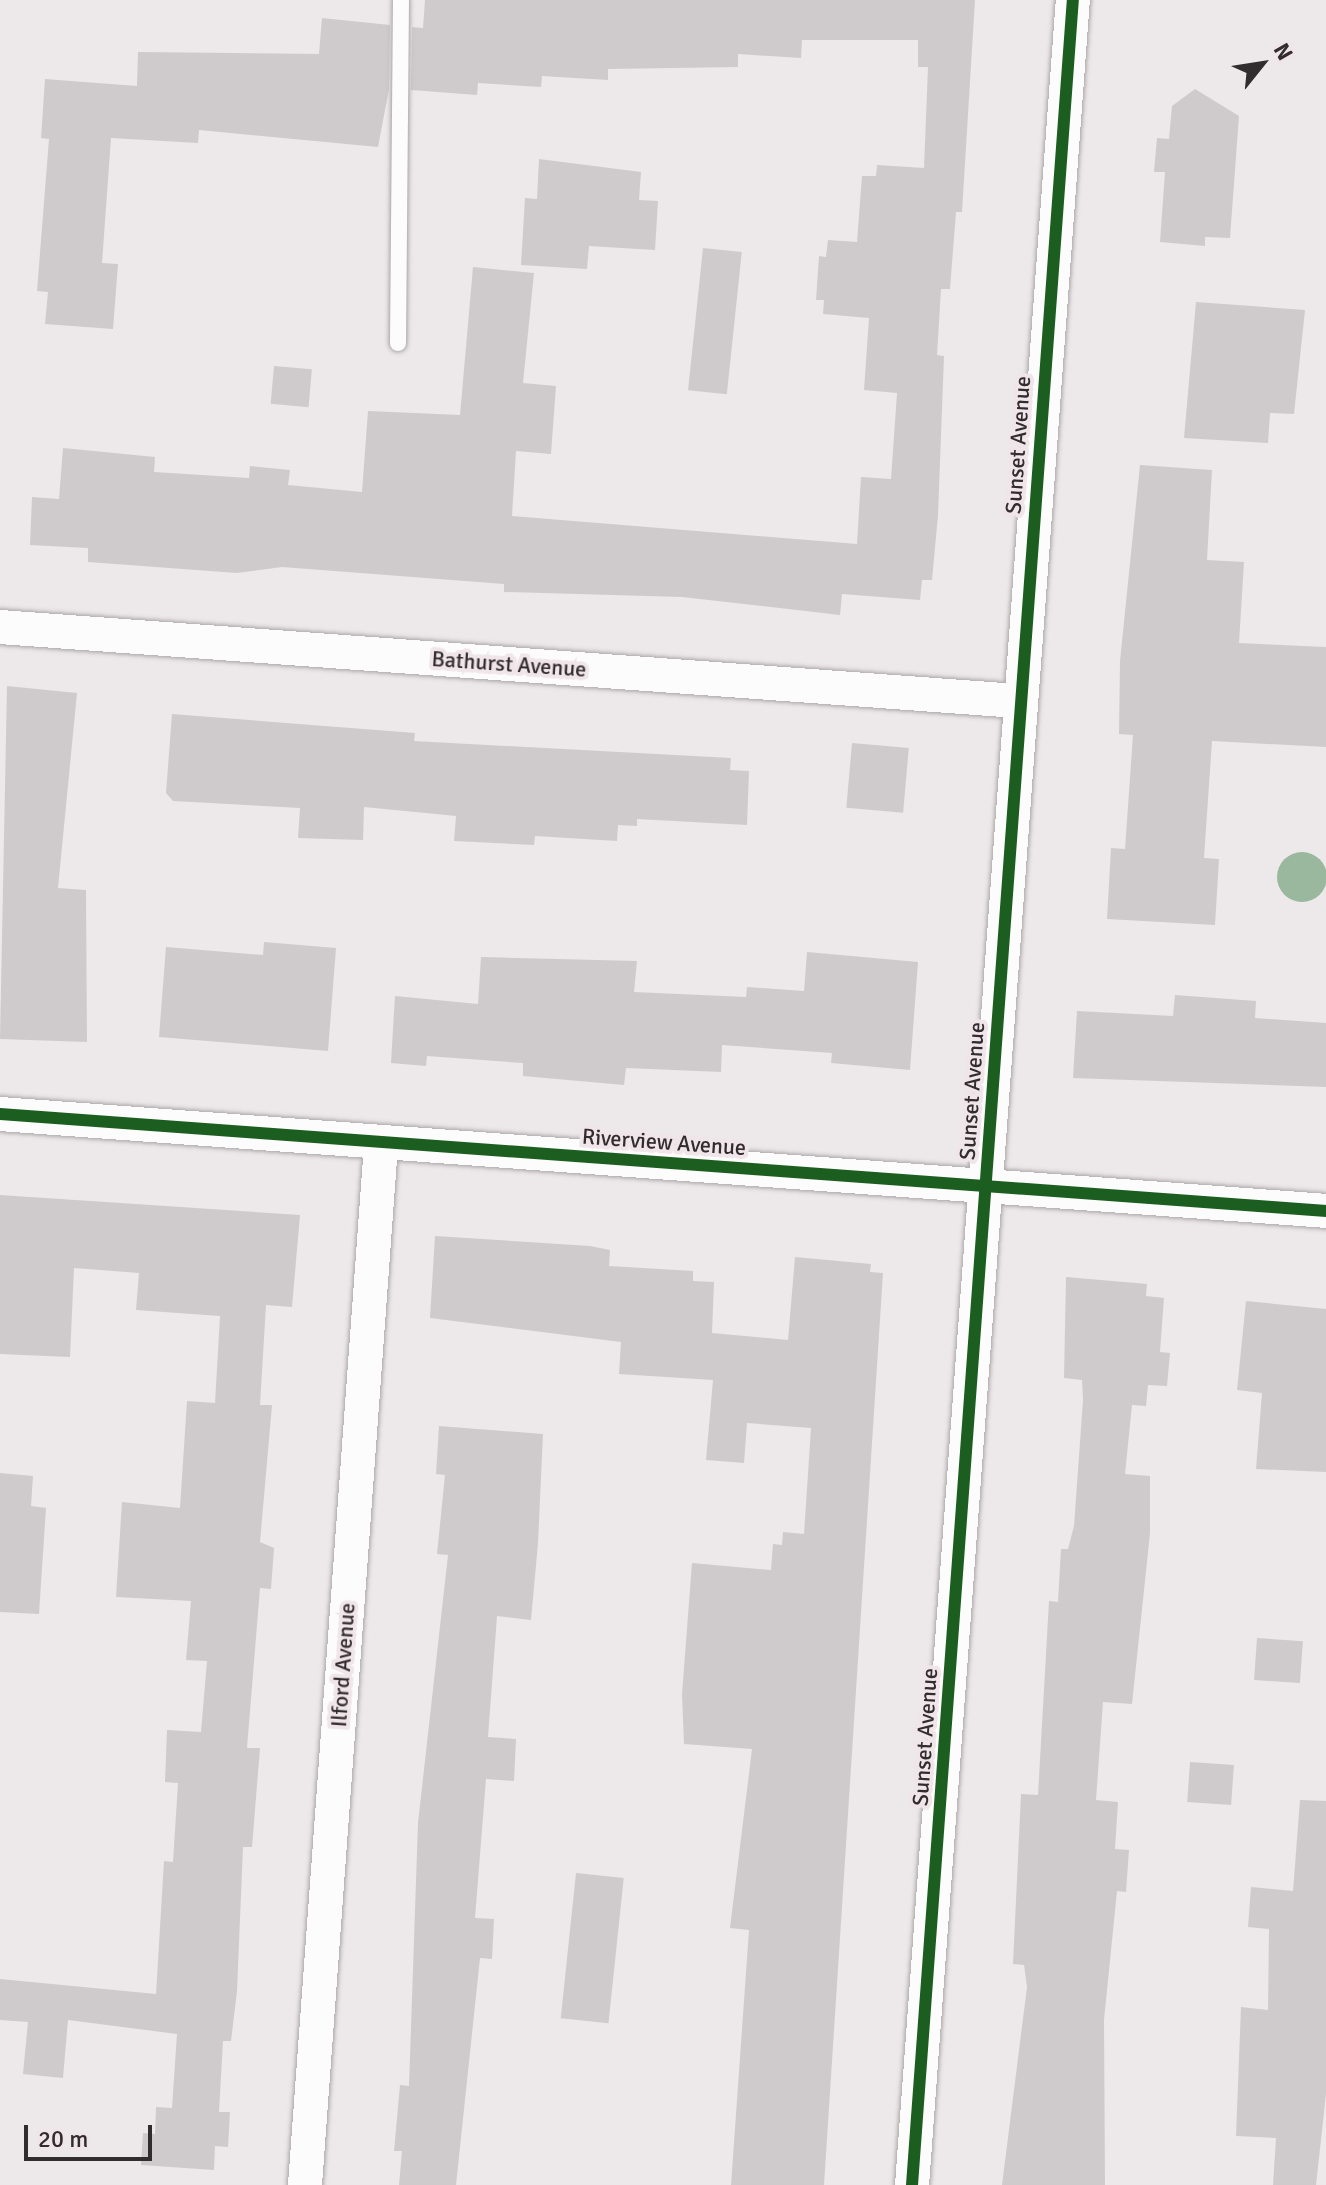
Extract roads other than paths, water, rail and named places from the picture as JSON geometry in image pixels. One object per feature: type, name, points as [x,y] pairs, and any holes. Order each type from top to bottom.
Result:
[{"type":"street","name":"Sunset Avenue","points":[[912,2185],[1018,701],[1073,0]]},
{"type":"street","name":"Bathurst Avenue","points":[[0,627],[1018,701]]},
{"type":"street","name":"Riverview Avenue","points":[[0,1114],[381,1144],[986,1182],[1326,1211]]},
{"type":"street","name":"Ilford Avenue","points":[[305,2185],[381,1144]]},
{"type":"lane","points":[[398,343],[401,0]]}]
